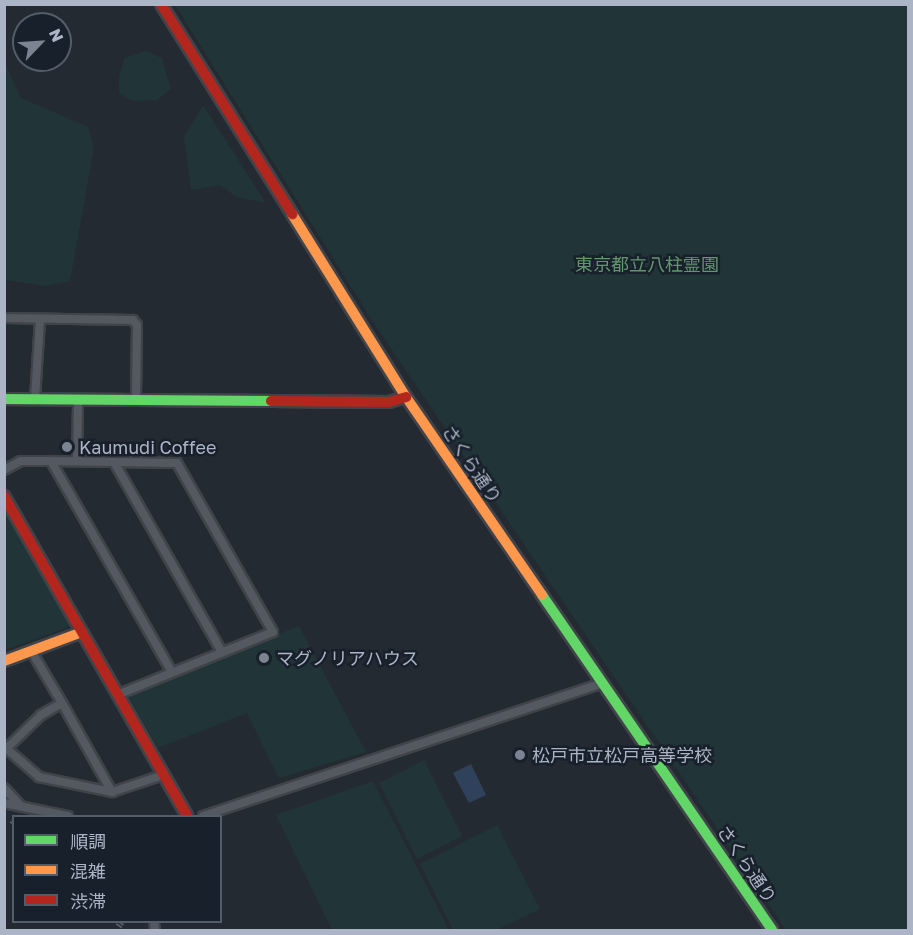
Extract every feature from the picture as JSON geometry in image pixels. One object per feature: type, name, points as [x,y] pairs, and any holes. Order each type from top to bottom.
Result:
[{"type":"street","name":"さくら通り","points":[[161,4],[406,398],[772,930]]},
{"type":"street","points":[[4,318],[133,320],[136,325],[136,400]]},
{"type":"street","points":[[35,399],[40,319]]},
{"type":"street","points":[[4,399],[389,402],[406,398]]},
{"type":"street","points":[[77,460],[78,400]]},
{"type":"street","points":[[51,460],[172,672]]},
{"type":"street","points":[[4,470],[21,461],[177,463],[273,632],[117,695]]},
{"type":"street","points":[[114,462],[222,652]]},
{"type":"street","points":[[4,496],[186,815]]},
{"type":"street","points":[[4,660],[32,652],[82,632]]},
{"type":"street","points":[[32,652],[112,792]]},
{"type":"street","points":[[205,815],[602,683]]},
{"type":"street","points":[[62,703],[41,714],[6,750],[39,777],[112,792],[163,775]]},
{"type":"street","points":[[4,789],[21,806]]},
{"type":"street","points":[[4,803],[63,815]]},
{"type":"green space","name":"東京都立八柱霊園","points":[[175,5],[908,5],[908,930],[786,930],[371,319]]},
{"type":"green space","points":[[146,51],[162,58],[171,89],[157,100],[134,101],[119,94],[119,76],[125,58]]},
{"type":"green space","points":[[4,61],[21,98],[88,127],[94,148],[70,281],[46,286],[5,280]]},
{"type":"green space","points":[[203,105],[266,203],[236,197],[220,185],[191,190],[184,137]]},
{"type":"green space","points":[[4,510],[69,623],[67,628],[5,650]]},
{"type":"green space","points":[[299,626],[366,752],[279,778],[247,713],[158,748],[130,700],[131,692]]},
{"type":"green space","points":[[424,760],[462,836],[417,859],[379,783]]},
{"type":"green space","points":[[373,781],[449,930],[332,930],[276,815]]},
{"type":"green space","points":[[497,825],[540,909],[497,930],[453,930],[420,864]]},
{"type":"water","points":[[471,764],[486,795],[469,803],[453,773]]},
{"type":"railway","points":[[118,923],[123,926]]},
{"type":"traffic: fast","points":[[4,399],[271,401]]},
{"type":"traffic: fast","points":[[542,595],[772,930]]},
{"type":"traffic: slow","points":[[292,214],[406,397],[542,595]]},
{"type":"traffic: slow","points":[[4,661],[82,632]]},
{"type":"traffic: jam","points":[[161,4],[292,214]]},
{"type":"traffic: jam","points":[[271,401],[389,402],[406,397]]},
{"type":"traffic: jam","points":[[4,496],[186,815]]},
{"type":"place","name":"Kaumudi Coffee","points":[[67,447]]},
{"type":"place","name":"マグノリアハウス","points":[[264,658]]},
{"type":"place","name":"松戸市立松戸高等学校","points":[[520,755]]}]
